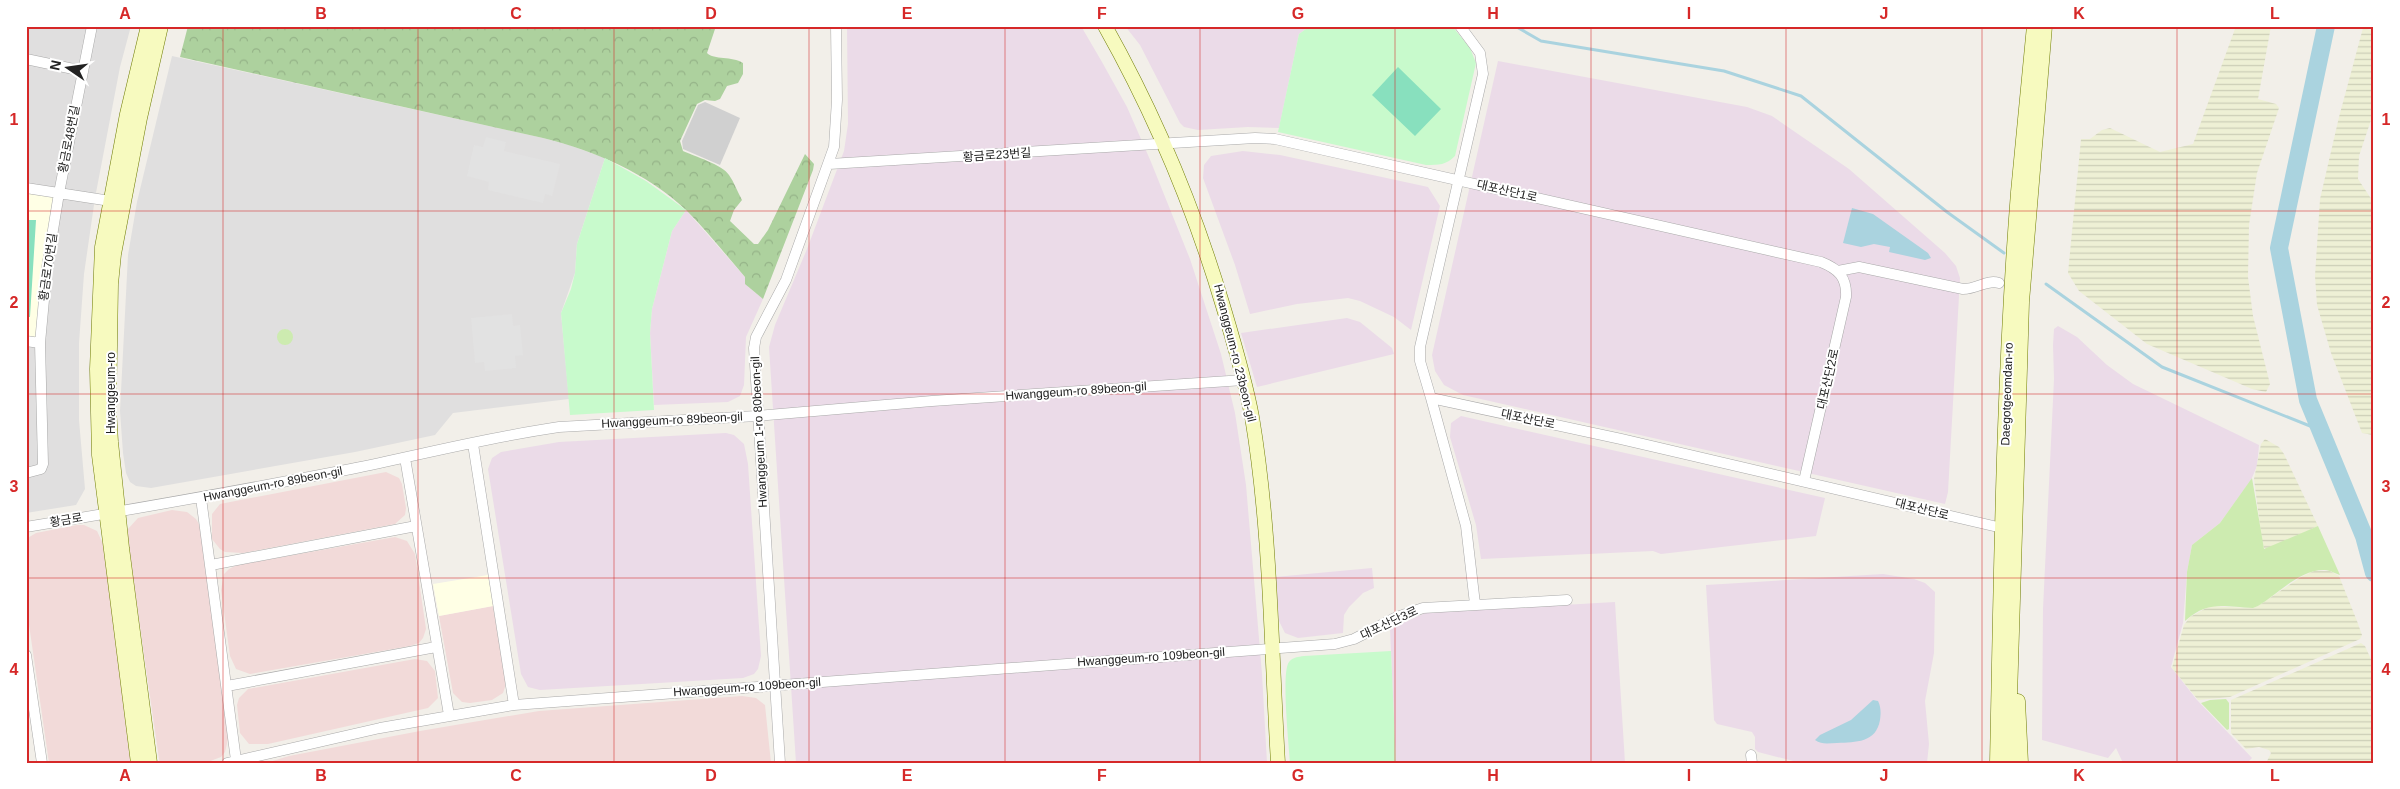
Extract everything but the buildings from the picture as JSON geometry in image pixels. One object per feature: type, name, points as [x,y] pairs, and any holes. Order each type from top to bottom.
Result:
[{"type":"street","name":"황금로48번길","points":[[59,193],[92,26]]},
{"type":"street","name":"Hwanggeum-ro","points":[[138,763],[112,512],[110,400],[111,284],[117,202],[127,114],[148,26]]},
{"type":"street","name":"Hwanggeum-ro","points":[[117,202],[162,26]]},
{"type":"street","name":"Hwanggeum 1-ro 80beon-gil","points":[[780,763],[754,348],[756,337],[786,280],[829,164],[837,126],[836,26]]},
{"type":"street","name":"Hwanggeum-ro 23beon-gil","points":[[1105,26],[1127,65],[1165,143],[1214,271],[1244,380],[1260,475],[1278,763]]},
{"type":"street","points":[[1460,26],[1480,53],[1484,67],[1419,356],[1466,526],[1474,604]]},
{"type":"street","name":"Daegotgeomdan-ro","points":[[1997,763],[2002,528],[2018,192],[2034,26]]},
{"type":"street","name":"Daegotgeomdan-ro","points":[[2008,763],[2022,302],[2045,26]]},
{"type":"street","points":[[26,59],[83,71]]},
{"type":"street","name":"대포산단1로","points":[[1165,143],[1254,138],[1275,139],[1810,259],[1827,264],[1840,274]]},
{"type":"street","name":"황금로23번길","points":[[829,164],[1165,143]]},
{"type":"street","points":[[26,188],[117,202]]},
{"type":"street","name":"황금로70번길","points":[[26,473],[40,469],[43,464],[40,343],[47,267],[59,193]]},
{"type":"street","points":[[1840,274],[1859,267],[1963,289],[1976,288],[1989,281],[1999,283]]},
{"type":"street","name":"대포산단2로","points":[[1804,481],[1844,310],[1846,289],[1840,274]]},
{"type":"street","points":[[26,341],[40,343]]},
{"type":"street","name":"Hwanggeum-ro 89beon-gil","points":[[112,512],[201,498],[526,432],[559,427],[757,416],[942,400],[1244,380]]},
{"type":"street","name":"대포산단로","points":[[1431,398],[1804,481],[2002,528]]},
{"type":"street","points":[[473,444],[514,705]]},
{"type":"street","points":[[405,458],[449,715]]},
{"type":"street","points":[[201,498],[228,686],[232,761]]},
{"type":"street","name":"Hwanggeum-ro","points":[[112,512],[150,763]]},
{"type":"street","name":"황금로","points":[[26,527],[112,512]]},
{"type":"street","points":[[211,564],[416,526]]},
{"type":"street","points":[[2014,581],[2021,763]]},
{"type":"street","name":"대포산단3로","points":[[1272,648],[1345,642],[1397,617],[1423,608],[1568,600]]},
{"type":"street","points":[[228,686],[436,647]]},
{"type":"street","name":"Hwanggeum-ro 109beon-gil","points":[[232,761],[380,728],[514,705],[1272,648]]},
{"type":"street","points":[[26,655],[42,763]]},
{"type":"street","points":[[1988,763],[1999,676]]},
{"type":"shaded area","points":[[26,26],[131,26],[120,67],[95,198],[84,274],[79,343],[79,420],[85,489],[76,505],[26,513]]},
{"type":"shaded area","points":[[847,26],[1081,26],[1102,62],[1127,107],[1190,259],[1221,354],[1235,413],[1246,485],[1262,674],[1267,763],[796,763],[769,347],[775,325],[807,249],[844,151],[848,124]]},
{"type":"shaded area","points":[[1125,26],[1310,26],[1299,34],[1279,128],[1248,127],[1198,130],[1184,127],[1180,123],[1140,45]]},
{"type":"shaded area","points":[[2236,26],[2271,26],[2258,99],[2276,104],[2279,108],[2257,173],[2249,225],[2248,277],[2253,316],[2270,384],[2266,392],[2252,389],[2147,344],[2079,291],[2068,273],[2081,139],[2090,139],[2102,130],[2110,128],[2160,152],[2193,144]]},
{"type":"shaded area","points":[[2363,28],[2374,31],[2374,111],[2359,156],[2358,179],[2374,203],[2373,435],[2362,433],[2331,353],[2317,305],[2315,276],[2320,199],[2339,117]]},
{"type":"shaded area","points":[[172,56],[543,138],[605,158],[577,244],[575,273],[561,313],[569,399],[453,413],[435,435],[355,452],[151,488],[136,486],[130,482],[126,473],[123,453],[120,411],[128,255],[137,202]]},
{"type":"shaded area","points":[[1498,61],[1747,107],[1772,116],[1849,169],[1945,253],[1956,266],[1960,278],[1948,492],[1945,504],[1463,395],[1444,385],[1435,371],[1432,355]]},
{"type":"shaded area","points":[[705,102],[740,118],[720,165],[683,149],[682,141],[698,105]]},
{"type":"shaded area","points":[[486,137],[506,142],[504,151],[560,164],[552,196],[545,194],[543,203],[488,190],[489,182],[467,176],[474,145],[483,147]]},
{"type":"shaded area","points":[[1243,151],[1280,155],[1428,187],[1440,206],[1411,330],[1394,317],[1360,301],[1348,298],[1297,304],[1250,314],[1235,265],[1203,178],[1204,165],[1211,156]]},
{"type":"shaded area","points":[[26,188],[59,193],[38,343],[26,342]]},
{"type":"shaded area","points":[[686,210],[745,277],[745,284],[763,299],[746,337],[744,385],[740,396],[728,402],[654,405],[650,333],[652,309],[672,231]]},
{"type":"shaded area","points":[[512,314],[513,326],[520,325],[523,355],[515,356],[516,368],[485,371],[484,362],[475,363],[471,318]]},
{"type":"shaded area","points":[[1347,318],[1360,322],[1392,348],[1394,354],[1257,387],[1241,333]]},
{"type":"shaded area","points":[[2058,326],[2077,337],[2107,365],[2133,384],[2259,445],[2257,466],[2251,480],[2220,523],[2192,545],[2187,572],[2183,623],[2171,667],[2197,700],[2252,758],[2247,763],[2123,763],[2116,748],[2108,758],[2042,740],[2043,609],[2054,379],[2053,345],[2054,329]]},
{"type":"shaded area","points":[[1461,416],[1825,498],[1816,536],[1661,554],[1653,551],[1481,559],[1476,525],[1450,437],[1451,423]]},
{"type":"shaded area","points":[[726,433],[734,435],[744,444],[748,464],[761,656],[758,669],[754,674],[743,678],[540,690],[528,687],[521,674],[488,469],[492,458],[501,452],[559,442]]},
{"type":"shaded area","points":[[2265,439],[2279,447],[2284,454],[2318,526],[2266,549],[2262,541],[2254,479],[2261,444]]},
{"type":"shaded area","points":[[386,472],[399,478],[402,484],[406,508],[405,515],[395,524],[243,553],[225,552],[212,539],[212,514],[220,504]]},
{"type":"shaded area","points":[[172,510],[187,512],[196,519],[200,526],[229,735],[225,752],[221,757],[205,763],[160,763],[127,536],[128,529],[138,518]]},
{"type":"shaded area","points":[[84,525],[97,531],[103,544],[133,763],[49,763],[26,604],[26,539],[36,533]]},
{"type":"shaded area","points":[[395,537],[407,541],[415,554],[426,629],[419,643],[250,674],[236,669],[230,656],[221,590],[224,574],[229,569],[237,565]]},
{"type":"shaded area","points":[[1372,568],[1374,588],[1363,593],[1349,607],[1344,615],[1343,633],[1298,638],[1285,633],[1279,621],[1275,577]]},
{"type":"shaded area","points":[[2314,571],[2330,571],[2339,576],[2362,635],[2360,639],[2230,697],[2198,700],[2172,668],[2184,625],[2190,617],[2210,606],[2253,608],[2301,577]]},
{"type":"shaded area","points":[[1883,574],[1914,579],[1925,583],[1935,592],[1934,653],[1925,701],[1929,744],[1927,763],[1801,763],[1758,752],[1755,749],[1755,737],[1752,732],[1717,724],[1714,720],[1706,585]]},
{"type":"shaded area","points":[[488,575],[493,606],[439,616],[433,584]]},
{"type":"shaded area","points":[[1615,602],[1625,763],[1396,763],[1390,629],[1425,613]]},
{"type":"shaded area","points":[[493,606],[505,687],[503,693],[492,700],[470,703],[462,702],[453,693],[439,616]]},
{"type":"shaded area","points":[[2361,643],[2365,646],[2374,666],[2374,763],[2266,763],[2271,753],[2269,750],[2259,747],[2246,749],[2231,733],[2231,700]]},
{"type":"shaded area","points":[[415,659],[427,661],[435,671],[438,698],[428,708],[268,744],[249,744],[240,733],[237,705],[239,698],[248,689]]},
{"type":"shaded area","points":[[742,696],[756,698],[765,705],[771,763],[266,763],[289,756],[420,731],[539,711]]},
{"type":"green space","points":[[188,26],[716,26],[707,53],[714,57],[734,59],[743,63],[743,74],[738,83],[727,86],[720,99],[715,101],[705,100],[697,104],[680,141],[683,151],[721,168],[731,178],[742,200],[734,210],[730,221],[754,244],[758,244],[768,230],[805,154],[814,164],[813,170],[763,299],[745,284],[745,277],[686,210],[655,185],[619,165],[582,150],[543,138],[180,57]]},
{"type":"green space","points":[[1310,26],[1452,26],[1470,48],[1476,63],[1455,156],[1442,164],[1426,165],[1278,132],[1299,34]]},
{"type":"green space","points":[[1398,67],[1441,109],[1415,136],[1372,95]]},
{"type":"green space","points":[[605,158],[646,181],[686,210],[672,231],[652,309],[650,333],[654,410],[570,415],[561,313],[571,289],[575,273],[577,244]]},
{"type":"green space","points":[[26,220],[36,220],[30,317],[26,317]]},
{"type":"green space","points":[[282,329],[288,329],[293,334],[291,343],[282,345],[277,340],[277,334]]},
{"type":"green space","points":[[2252,478],[2264,549],[2318,526],[2340,575],[2327,570],[2316,571],[2298,578],[2253,608],[2209,607],[2194,614],[2185,621],[2187,572],[2192,545],[2220,523]]},
{"type":"green space","points":[[1391,651],[1396,763],[1290,763],[1286,694],[1289,662],[1294,658],[1304,656]]},
{"type":"green space","points":[[2226,699],[2229,703],[2229,729],[2227,730],[2201,703],[2210,700]]},
{"type":"water","points":[[1852,208],[1873,214],[1928,253],[1931,258],[1925,260],[1889,252],[1890,247],[1874,244],[1861,247],[1843,243]]},
{"type":"water","points":[[1873,700],[1879,703],[1880,717],[1878,728],[1870,737],[1864,740],[1844,743],[1823,743],[1815,740],[1820,735],[1851,720]]},
{"type":"waterway","points":[[1515,26],[1541,41],[1724,71],[1801,96],[1947,212],[2004,253]]},
{"type":"waterway","points":[[2326,26],[2279,248],[2308,400],[2364,536],[2374,573]]},
{"type":"waterway","points":[[2046,284],[2162,367],[2320,430]]}]
